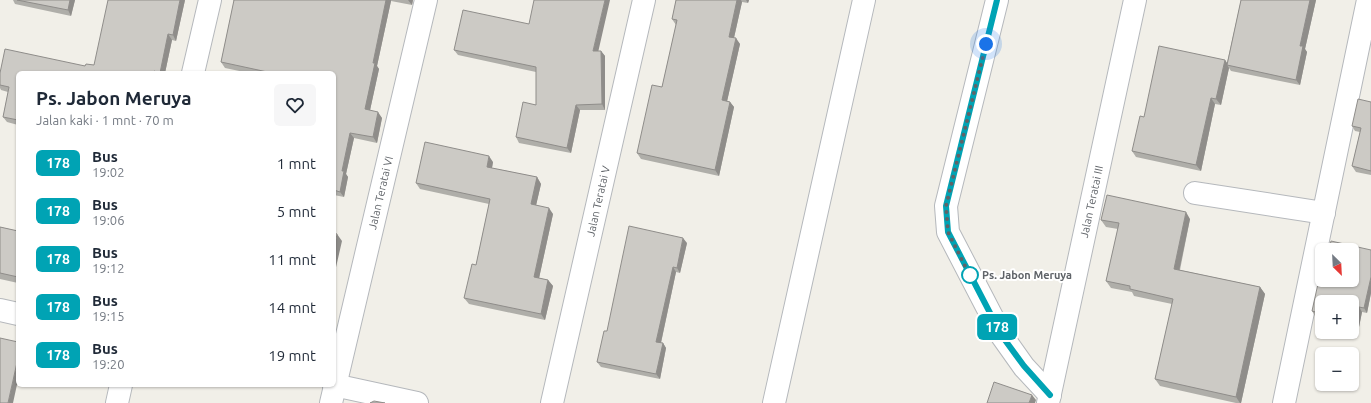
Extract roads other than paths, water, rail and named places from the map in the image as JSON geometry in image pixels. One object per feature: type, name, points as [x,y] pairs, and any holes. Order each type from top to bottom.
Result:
[{"type":"street","points":[[193,71],[210,0]]},
{"type":"street","name":"Jalan Teratai VI","points":[[336,382],[426,0]]},
{"type":"street","name":"Jalan Teratai V","points":[[552,403],[644,0]]},
{"type":"street","points":[[774,403],[864,0]]},
{"type":"street","points":[[997,0],[946,206],[946,218],[948,232],[1002,336],[1049,399]]},
{"type":"street","name":"Jalan Teratai III","points":[[1049,399],[1135,0]]},
{"type":"street","points":[[1284,403],[1368,0]]},
{"type":"street","points":[[1195,193],[1324,213]]},
{"type":"street","points":[[0,310],[16,314]]},
{"type":"street","points":[[117,403],[121,387]]},
{"type":"street","points":[[334,391],[417,403]]},
{"type":"place","name":"Ps. Jabon Meruya","points":[[970,275]]}]
